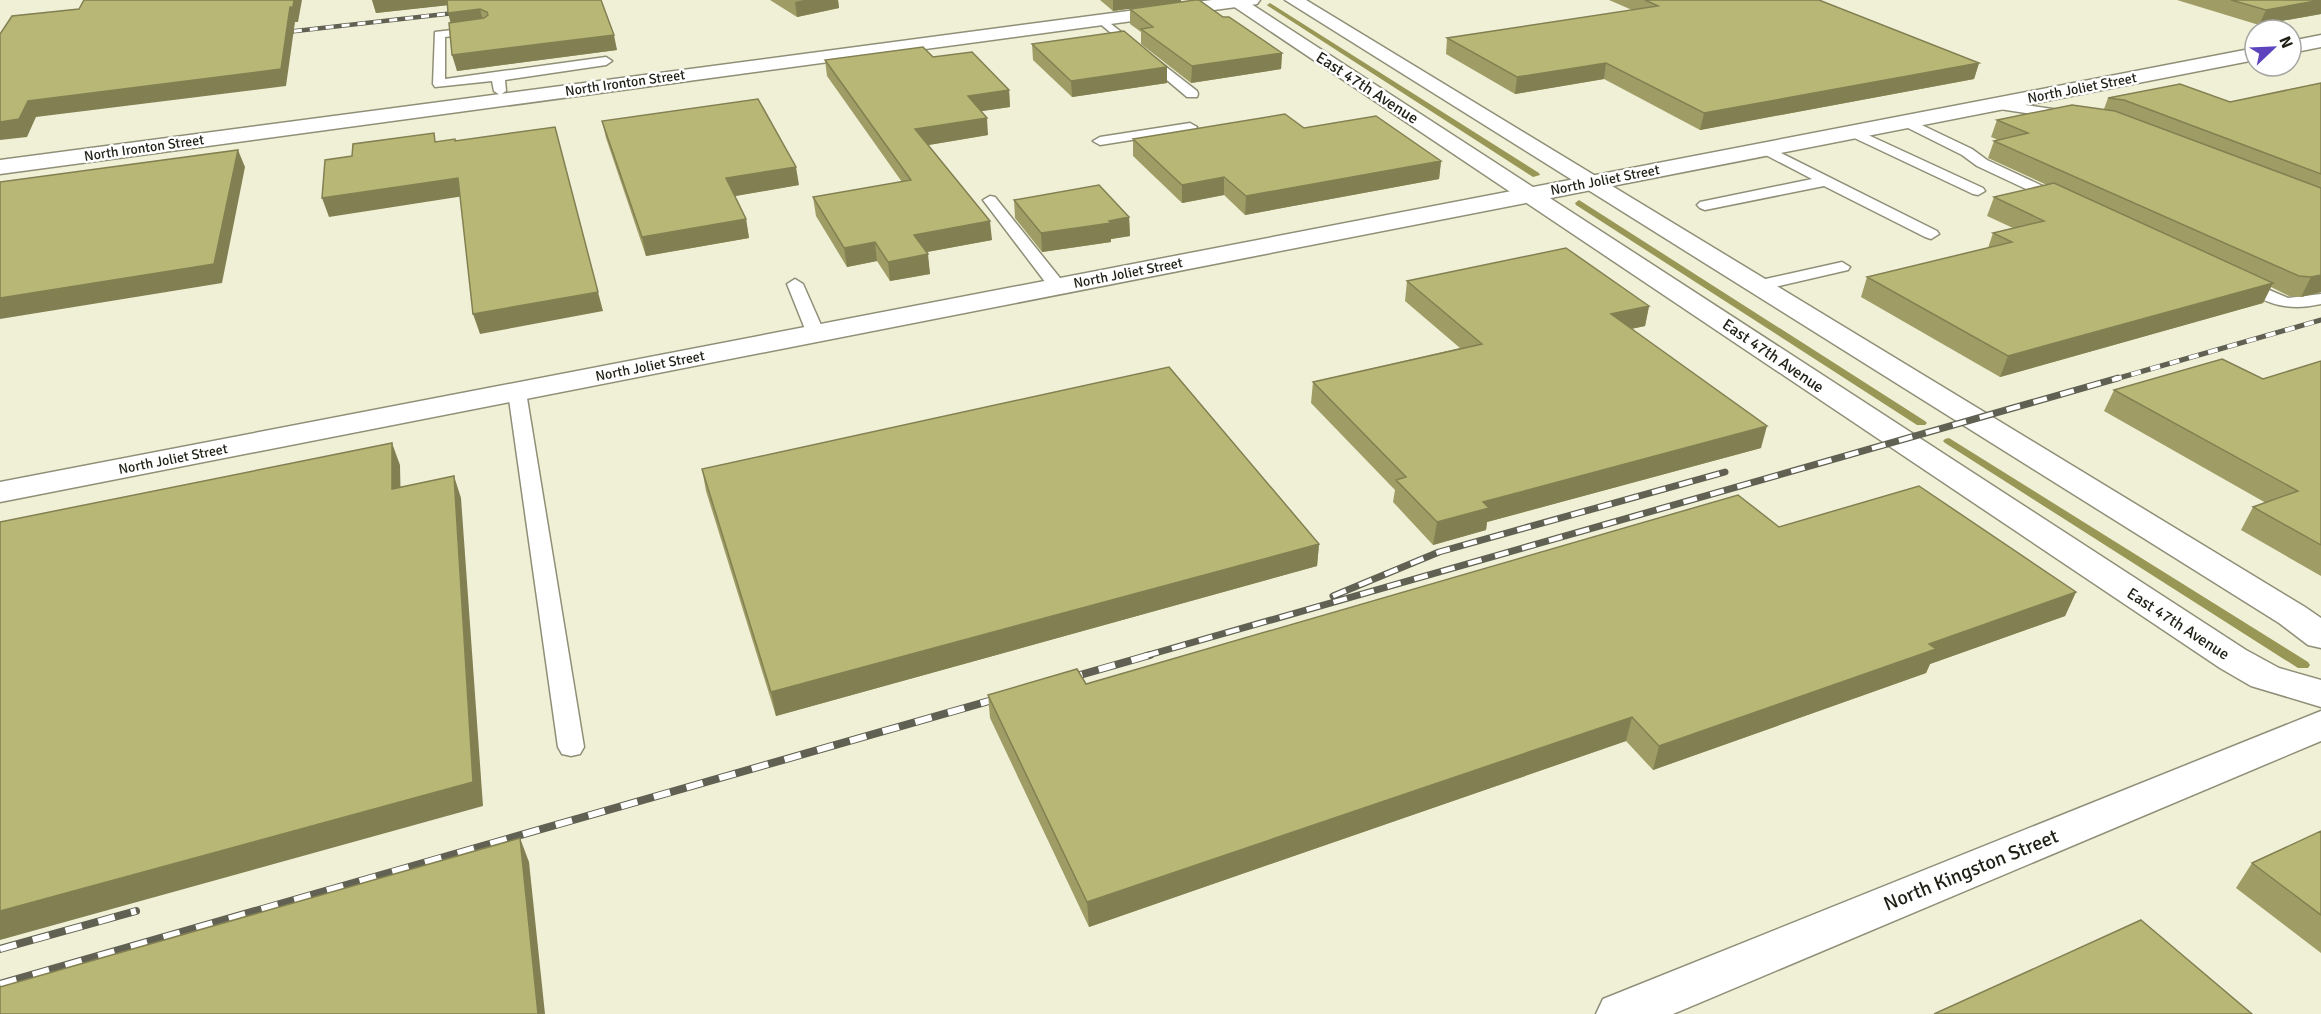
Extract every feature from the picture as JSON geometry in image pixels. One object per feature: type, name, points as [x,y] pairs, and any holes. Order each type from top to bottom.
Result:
[{"type":"street","points":[[1294,0],[2292,615],[2321,636]]},
{"type":"street","name":"North Ironton Street","points":[[0,167],[1240,1]]},
{"type":"street","name":"East 47th Avenue","points":[[1240,1],[1529,195],[2233,659],[2265,677],[2321,694]]},
{"type":"street","points":[[2303,45],[2321,41]]},
{"type":"street","name":"North Joliet Street","points":[[0,492],[2243,56]]},
{"type":"street","name":"North Kingston Street","points":[[1620,1014],[2321,725]]},
{"type":"lane","points":[[1102,20],[1192,94]]},
{"type":"lane","points":[[440,108],[439,34],[484,29]]},
{"type":"lane","points":[[439,84],[606,61]]},
{"type":"lane","points":[[498,77],[501,100]]},
{"type":"lane","points":[[1998,105],[2077,116]]},
{"type":"lane","points":[[1907,122],[1967,152],[1982,163],[2069,203]]},
{"type":"lane","points":[[1100,141],[1190,127]]},
{"type":"lane","points":[[1853,132],[1978,191]]},
{"type":"lane","points":[[1765,149],[1931,234]]},
{"type":"lane","points":[[1705,205],[1826,181]]},
{"type":"lane","points":[[990,200],[1058,287]]},
{"type":"lane","points":[[1758,286],[1842,267]]},
{"type":"lane","points":[[2231,279],[2285,304],[2301,304],[2321,299]]},
{"type":"lane","points":[[795,284],[816,334]]},
{"type":"lane","points":[[517,392],[571,747]]},
{"type":"building","points":[[84,0],[294,0],[293,7],[290,7],[281,69],[28,101],[19,119],[0,122],[0,34],[12,16],[79,9]]},
{"type":"building","points":[[447,0],[601,0],[614,35],[452,55],[449,23],[484,18],[488,15],[480,9],[448,13]]},
{"type":"building","points":[[1199,0],[1223,17],[1229,17],[1282,53],[1192,66],[1141,29],[1153,27],[1130,9]]},
{"type":"building","points":[[1645,0],[1819,0],[1979,63],[1704,113],[1606,63],[1517,77],[1447,38],[1658,6]]},
{"type":"building","points":[[2231,0],[2321,0],[2266,10]]},
{"type":"building","points":[[1124,31],[1167,67],[1071,81],[1032,44]]},
{"type":"building","points":[[923,47],[933,57],[972,52],[1009,90],[968,96],[987,118],[915,129],[990,221],[914,235],[928,254],[888,262],[875,242],[844,248],[813,197],[911,180],[825,60]]},
{"type":"building","points":[[2321,83],[2321,174],[2124,100],[2108,98],[2180,84],[2230,102]]},
{"type":"building","points":[[758,99],[796,167],[726,178],[746,219],[642,237],[602,121]]},
{"type":"building","points":[[2072,105],[2115,111],[2321,188],[2321,275],[2299,276],[1994,141],[2028,133],[1997,120]]},
{"type":"building","points":[[1285,114],[1304,128],[1376,116],[1441,161],[1246,196],[1224,177],[1182,185],[1133,139]]},
{"type":"building","points":[[555,127],[598,292],[473,314],[458,178],[322,198],[325,160],[352,156],[353,144],[434,133],[435,142],[455,139],[455,141]]},
{"type":"building","points":[[238,150],[214,264],[0,298],[0,182]]},
{"type":"building","points":[[2054,183],[2273,283],[2008,356],[1867,277],[2012,242],[1993,233],[2044,221],[1994,197]]},
{"type":"building","points":[[1099,185],[1129,217],[1109,221],[1111,223],[1041,233],[1014,200]]},
{"type":"building","points":[[1566,248],[1649,306],[1611,314],[1767,426],[1483,502],[1489,508],[1437,522],[1396,480],[1406,477],[1313,382],[1482,344],[1407,281]]},
{"type":"building","points":[[2222,359],[2263,379],[2321,361],[2321,545],[2253,507],[2298,491],[2114,390]]},
{"type":"building","points":[[1169,367],[1319,544],[771,692],[702,469]]},
{"type":"building","points":[[392,443],[392,489],[454,476],[473,782],[0,911],[0,522]]},
{"type":"building","points":[[1919,486],[2076,592],[1929,644],[1936,649],[1659,746],[1632,717],[1087,902],[988,695],[1077,669],[1086,684],[1738,495],[1779,527]]},
{"type":"building","points":[[2321,831],[2321,915],[2252,863]]},
{"type":"building","points":[[520,838],[538,1014],[0,1014],[0,987]]},
{"type":"building","points":[[2141,920],[2252,1014],[1934,1014]]},
{"type":"waterway","points":[[1270,5],[1536,175]]},
{"type":"waterway","points":[[1579,203],[1921,423]]},
{"type":"waterway","points":[[1949,441],[2303,665]]},
{"type":"railway","points":[[278,33],[463,12]]},
{"type":"railway","points":[[2112,380],[2321,320]]},
{"type":"railway","points":[[1145,656],[2118,378]]},
{"type":"railway","points":[[1333,596],[1439,552],[1725,472]]},
{"type":"railway","points":[[1066,679],[1150,655]]},
{"type":"railway","points":[[0,984],[1003,697]]},
{"type":"railway","points":[[0,949],[136,911]]}]
